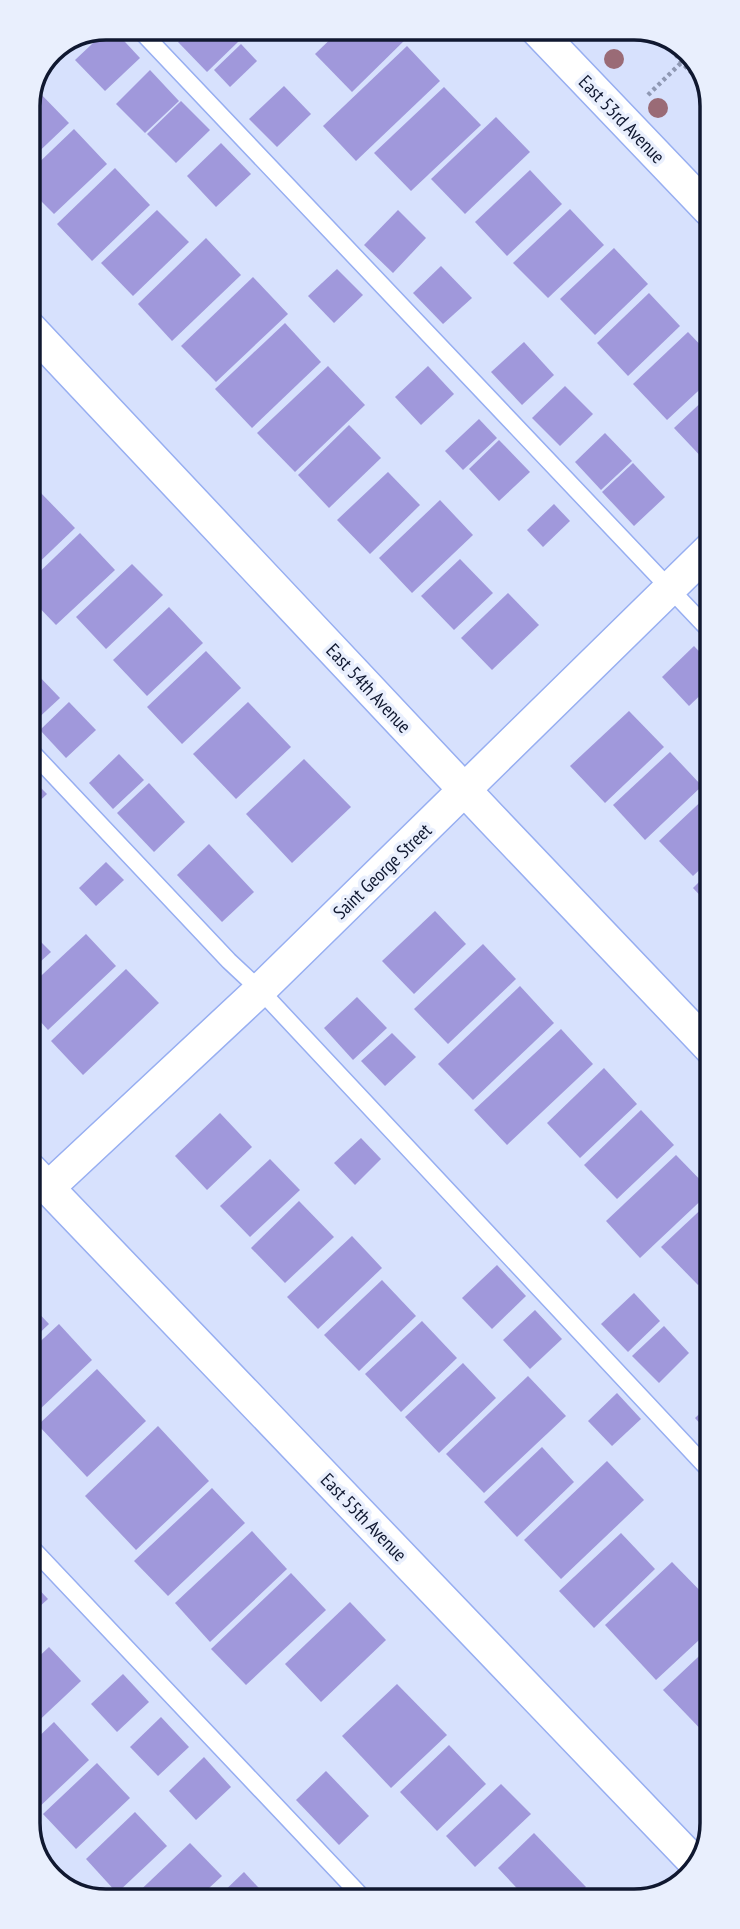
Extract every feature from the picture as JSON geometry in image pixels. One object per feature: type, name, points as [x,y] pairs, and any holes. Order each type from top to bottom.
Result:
[{"type":"street","name":"East 53rd Avenue","points":[[546,40],[700,201]]},
{"type":"street","name":"East 54th Avenue","points":[[40,338],[700,1037]]},
{"type":"street","name":"Saint George Street","points":[[40,1177],[260,990],[700,558]]},
{"type":"street","name":"East 55th Avenue","points":[[40,1179],[690,1857]]},
{"type":"lane","points":[[149,40],[700,621]]},
{"type":"lane","points":[[40,761],[229,961],[260,990],[700,1460]]},
{"type":"lane","points":[[40,1557],[355,1889]]},
{"type":"path","points":[[623,120],[682,62]]},
{"type":"building","points":[[106,40],[123,40],[140,58],[105,91],[75,60],[94,42]]},
{"type":"building","points":[[180,40],[240,40],[207,72],[178,42]]},
{"type":"building","points":[[330,40],[405,40],[352,92],[315,54]]},
{"type":"building","points":[[241,44],[257,61],[230,87],[214,70]]},
{"type":"building","points":[[407,46],[440,81],[356,161],[323,126]]},
{"type":"building","points":[[150,70],[179,101],[145,133],[116,104]]},
{"type":"building","points":[[284,86],[311,114],[277,147],[249,119]]},
{"type":"building","points":[[444,87],[481,125],[411,191],[374,153]]},
{"type":"building","points":[[41,94],[69,123],[40,151]]},
{"type":"building","points":[[181,101],[210,130],[176,163],[147,134]]},
{"type":"building","points":[[496,117],[530,152],[465,214],[431,179]]},
{"type":"building","points":[[74,129],[107,164],[54,214],[40,200],[40,162]]},
{"type":"building","points":[[221,143],[251,174],[216,207],[187,176]]},
{"type":"building","points":[[115,168],[150,205],[92,261],[57,224]]},
{"type":"building","points":[[530,170],[562,204],[507,256],[475,222]]},
{"type":"building","points":[[570,209],[604,245],[548,298],[513,263]]},
{"type":"building","points":[[157,210],[189,242],[133,296],[101,263]]},
{"type":"building","points":[[398,210],[426,238],[393,273],[364,245]]},
{"type":"building","points":[[206,238],[241,275],[172,341],[138,304]]},
{"type":"building","points":[[614,248],[648,284],[595,335],[560,299]]},
{"type":"building","points":[[441,266],[472,298],[443,324],[413,293]]},
{"type":"building","points":[[337,269],[363,295],[334,323],[308,296]]},
{"type":"building","points":[[253,277],[288,314],[216,382],[181,346]]},
{"type":"building","points":[[649,293],[680,326],[628,376],[597,343]]},
{"type":"building","points":[[285,323],[321,362],[252,428],[215,389]]},
{"type":"building","points":[[688,332],[700,345],[700,389],[667,420],[633,384]]},
{"type":"building","points":[[524,342],[554,375],[522,405],[491,372]]},
{"type":"building","points":[[328,366],[365,405],[295,472],[257,433]]},
{"type":"building","points":[[428,366],[454,394],[421,425],[395,397]]},
{"type":"building","points":[[565,386],[593,414],[560,446],[532,418]]},
{"type":"building","points":[[700,403],[700,456],[674,428]]},
{"type":"building","points":[[479,419],[497,438],[463,470],[445,451]]},
{"type":"building","points":[[349,425],[381,458],[329,508],[298,475]]},
{"type":"building","points":[[605,433],[632,461],[601,490],[575,462]]},
{"type":"building","points":[[499,440],[530,472],[499,501],[469,469]]},
{"type":"building","points":[[633,463],[665,497],[634,526],[602,492]]},
{"type":"building","points":[[388,472],[420,505],[370,554],[337,520]]},
{"type":"building","points":[[40,492],[75,528],[40,561]]},
{"type":"building","points":[[440,500],[473,535],[412,593],[379,558]]},
{"type":"building","points":[[554,504],[570,521],[543,547],[527,530]]},
{"type":"building","points":[[80,533],[115,570],[56,625],[40,608],[40,571]]},
{"type":"building","points":[[460,559],[493,593],[454,630],[421,596]]},
{"type":"building","points":[[132,564],[163,595],[106,649],[76,617]]},
{"type":"building","points":[[508,593],[539,625],[492,670],[461,638]]},
{"type":"building","points":[[169,607],[203,643],[147,696],[113,660]]},
{"type":"building","points":[[694,646],[700,652],[700,696],[689,706],[662,677]]},
{"type":"building","points":[[206,651],[241,688],[182,744],[147,707]]},
{"type":"building","points":[[40,677],[60,698],[40,716]]},
{"type":"building","points":[[69,702],[96,730],[66,758],[40,730]]},
{"type":"building","points":[[248,702],[291,747],[236,799],[193,754]]},
{"type":"building","points":[[629,711],[664,747],[605,803],[570,766]]},
{"type":"building","points":[[670,752],[700,784],[700,788],[645,840],[613,805]]},
{"type":"building","points":[[119,754],[144,780],[113,809],[89,783]]},
{"type":"building","points":[[304,759],[351,807],[292,863],[246,814]]},
{"type":"building","points":[[149,783],[185,822],[154,852],[117,813]]},
{"type":"building","points":[[40,787],[47,794],[40,801]]},
{"type":"building","points":[[700,802],[700,869],[693,876],[659,841]]},
{"type":"building","points":[[209,844],[254,892],[222,922],[177,875]]},
{"type":"building","points":[[106,862],[124,880],[96,906],[79,888]]},
{"type":"building","points":[[700,881],[700,895],[693,888]]},
{"type":"building","points":[[435,911],[466,944],[414,994],[382,961]]},
{"type":"building","points":[[86,934],[116,966],[48,1030],[40,1021],[40,977]]},
{"type":"building","points":[[40,941],[51,952],[40,962]]},
{"type":"building","points":[[483,944],[516,979],[448,1044],[414,1009]]},
{"type":"building","points":[[126,969],[159,1003],[83,1075],[51,1041]]},
{"type":"building","points":[[520,986],[554,1023],[473,1100],[438,1064]]},
{"type":"building","points":[[357,997],[387,1028],[353,1060],[324,1028]]},
{"type":"building","points":[[561,1029],[593,1064],[507,1145],[474,1110]]},
{"type":"building","points":[[392,1033],[416,1057],[385,1086],[361,1061]]},
{"type":"building","points":[[604,1068],[637,1104],[580,1158],[547,1123]]},
{"type":"building","points":[[641,1110],[674,1145],[617,1199],[584,1165]]},
{"type":"building","points":[[220,1113],[252,1147],[207,1190],[175,1156]]},
{"type":"building","points":[[361,1138],[381,1159],[355,1185],[334,1163]]},
{"type":"building","points":[[676,1155],[700,1180],[700,1201],[640,1258],[606,1221]]},
{"type":"building","points":[[270,1159],[300,1190],[250,1237],[220,1206]]},
{"type":"building","points":[[299,1201],[334,1237],[285,1283],[251,1248]]},
{"type":"building","points":[[700,1210],[700,1283],[698,1285],[661,1247]]},
{"type":"building","points":[[352,1236],[382,1268],[318,1329],[287,1297]]},
{"type":"building","points":[[497,1265],[526,1296],[492,1329],[462,1298]]},
{"type":"building","points":[[382,1280],[416,1316],[359,1371],[324,1335]]},
{"type":"building","points":[[634,1293],[660,1321],[628,1352],[601,1324]]},
{"type":"building","points":[[535,1310],[562,1339],[530,1369],[503,1340]]},
{"type":"building","points":[[40,1315],[49,1324],[40,1333]]},
{"type":"building","points":[[422,1321],[457,1358],[401,1412],[365,1374]]},
{"type":"building","points":[[59,1324],[92,1360],[40,1409],[40,1342]]},
{"type":"building","points":[[664,1326],[689,1353],[659,1383],[632,1356]]},
{"type":"building","points":[[463,1363],[496,1398],[439,1453],[405,1417]]},
{"type":"building","points":[[97,1369],[146,1421],[87,1477],[40,1427],[40,1423]]},
{"type":"building","points":[[528,1376],[566,1416],[484,1493],[446,1454]]},
{"type":"building","points":[[617,1393],[641,1419],[612,1446],[588,1421]]},
{"type":"building","points":[[158,1426],[209,1481],[136,1550],[85,1496]]},
{"type":"building","points":[[542,1447],[574,1482],[517,1537],[484,1502]]},
{"type":"building","points":[[607,1461],[644,1500],[561,1579],[524,1540]]},
{"type":"building","points":[[212,1488],[245,1523],[168,1596],[134,1561]]},
{"type":"building","points":[[252,1531],[287,1569],[210,1642],[175,1603]]},
{"type":"building","points":[[621,1533],[655,1569],[594,1628],[559,1591]]},
{"type":"building","points":[[672,1562],[700,1591],[700,1639],[656,1680],[605,1625]]},
{"type":"building","points":[[291,1573],[326,1610],[246,1685],[211,1649]]},
{"type":"building","points":[[40,1591],[48,1599],[40,1606]]},
{"type":"building","points":[[350,1602],[386,1640],[321,1702],[285,1664]]},
{"type":"building","points":[[49,1647],[81,1681],[40,1720],[40,1656]]},
{"type":"building","points":[[700,1655],[700,1729],[663,1690]]},
{"type":"building","points":[[123,1674],[149,1702],[117,1732],[91,1704]]},
{"type":"building","points":[[397,1684],[447,1735],[391,1788],[342,1736]]},
{"type":"building","points":[[161,1717],[189,1747],[158,1776],[130,1747]]},
{"type":"building","points":[[54,1722],[89,1760],[40,1806],[40,1735]]},
{"type":"building","points":[[449,1745],[486,1784],[437,1831],[400,1792]]},
{"type":"building","points":[[204,1757],[231,1787],[196,1820],[169,1791]]},
{"type":"building","points":[[97,1763],[130,1798],[76,1849],[43,1814]]},
{"type":"building","points":[[326,1771],[369,1816],[339,1845],[296,1800]]},
{"type":"building","points":[[501,1784],[531,1814],[475,1867],[446,1836]]},
{"type":"building","points":[[135,1812],[167,1846],[121,1889],[113,1889],[86,1859]]},
{"type":"building","points":[[534,1833],[586,1887],[518,1889],[498,1868]]},
{"type":"building","points":[[190,1843],[222,1876],[208,1889],[142,1889]]},
{"type":"building","points":[[244,1872],[260,1889],[226,1889]]}]
